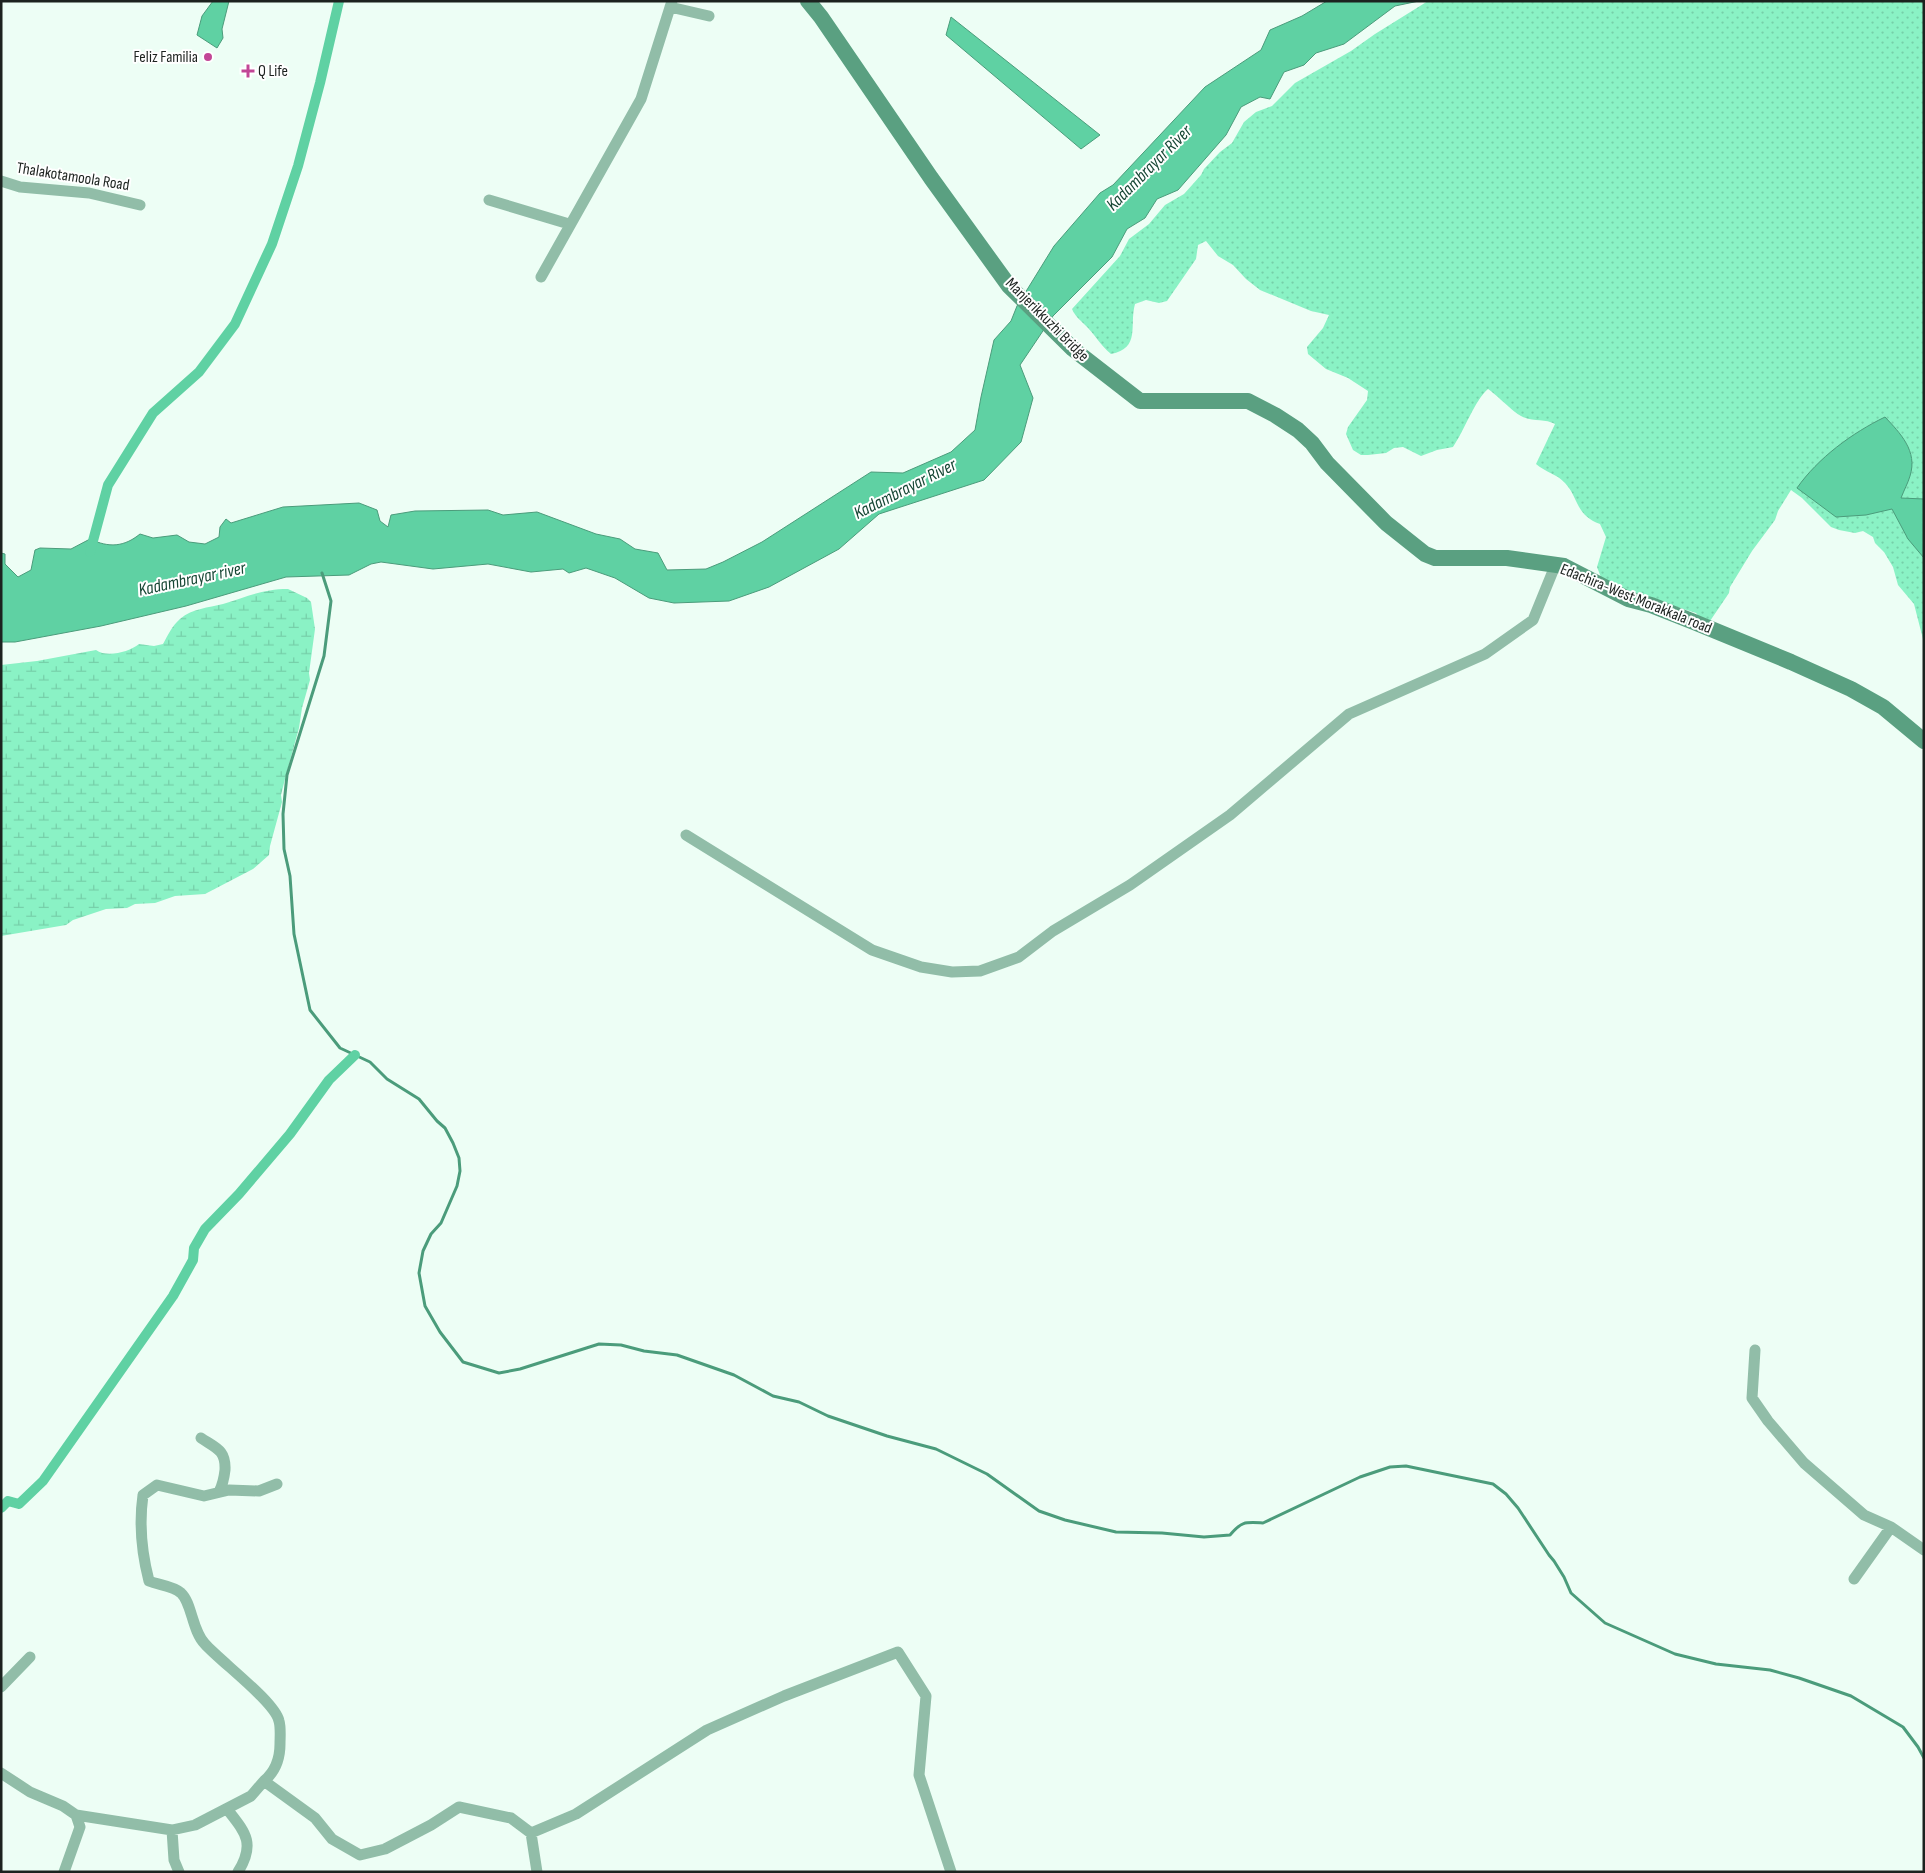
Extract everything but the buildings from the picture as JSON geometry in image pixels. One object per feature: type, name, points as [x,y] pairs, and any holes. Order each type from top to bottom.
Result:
[{"type":"main road","name":"Manjerikkuzhi Bridge","points":[[808,1],[821,17],[931,178],[1010,286],[1073,349],[1140,401]]},
{"type":"main road","name":"Edachira-West Morakkala road","points":[[1140,401],[1248,401],[1275,414],[1298,430],[1312,443],[1327,463],[1386,523],[1425,554],[1435,558],[1507,558],[1564,566],[1628,599],[1651,605],[1791,662],[1851,689],[1883,707],[1924,741]]},
{"type":"street","points":[[541,277],[566,233],[569,224],[641,99],[671,4],[709,16]]},
{"type":"street","name":"Thalakotamoola Road","points":[[1,181],[20,188],[89,193],[140,205]]},
{"type":"street","points":[[489,200],[569,224]]},
{"type":"street","points":[[686,835],[872,950],[921,967],[952,972],[980,971],[1019,957],[1053,932],[1138,879],[1230,815],[1349,714],[1485,654],[1533,620],[1555,566]]},
{"type":"street","points":[[1755,1350],[1752,1398],[1768,1421],[1804,1463],[1864,1515],[1891,1528],[1924,1550]]},
{"type":"street","points":[[201,1438],[220,1450],[225,1459],[224,1482],[219,1492]]},
{"type":"street","points":[[1,1773],[30,1792],[63,1806],[76,1815],[172,1830],[196,1825],[251,1796],[270,1775],[280,1757],[279,1720],[275,1712],[204,1643],[194,1625],[182,1593],[149,1581],[145,1566],[141,1512],[143,1495],[157,1485],[204,1496],[229,1490],[259,1491],[277,1484]]},
{"type":"street","points":[[1854,1579],[1891,1528]]},
{"type":"street","points":[[531,1833],[576,1814],[708,1730],[784,1696],[898,1652],[926,1696],[919,1775],[951,1872]]},
{"type":"street","points":[[1,1687],[30,1657]]},
{"type":"street","points":[[264,1780],[315,1818],[332,1839],[360,1855],[386,1849],[431,1825],[459,1807],[511,1818],[531,1833],[537,1872]]},
{"type":"street","points":[[226,1809],[244,1831],[248,1844],[244,1863],[238,1872]]},
{"type":"street","points":[[64,1872],[80,1827],[76,1815]]},
{"type":"street","points":[[172,1830],[174,1860],[179,1872]]},
{"type":"green space","points":[[1428,1],[1924,1],[1924,643],[1914,604],[1898,585],[1893,567],[1884,552],[1875,543],[1873,537],[1863,531],[1855,533],[1831,527],[1802,498],[1791,490],[1778,511],[1775,520],[1752,551],[1730,587],[1729,593],[1710,621],[1700,618],[1696,613],[1629,592],[1602,580],[1597,567],[1606,537],[1600,524],[1586,516],[1562,480],[1536,464],[1555,424],[1521,416],[1488,389],[1474,408],[1453,447],[1421,456],[1403,447],[1394,448],[1386,453],[1361,455],[1353,450],[1346,434],[1348,427],[1367,400],[1368,391],[1348,378],[1326,369],[1308,354],[1307,347],[1323,328],[1329,315],[1311,311],[1260,290],[1233,265],[1218,256],[1206,241],[1198,245],[1196,259],[1167,301],[1159,303],[1146,300],[1135,304],[1132,335],[1127,347],[1111,354],[1076,316],[1072,309],[1120,256],[1129,239],[1149,224],[1165,205],[1184,194],[1220,152],[1232,143],[1244,122],[1256,112],[1272,106],[1295,83],[1351,51]]},
{"type":"green space","points":[[288,589],[307,598],[311,602],[315,629],[309,673],[310,680],[281,795],[282,802],[269,855],[253,869],[205,894],[175,896],[155,903],[135,904],[127,908],[106,909],[73,920],[66,925],[1,936],[1,665],[37,661],[96,650],[112,654],[130,649],[139,644],[154,646],[163,644],[170,631],[185,615],[262,592]]},
{"type":"water","points":[[213,1],[229,1],[222,29],[223,38],[217,48],[197,35],[202,16]]},
{"type":"water","points":[[1327,1],[1419,1],[1395,6],[1344,44],[1316,53],[1304,65],[1284,72],[1270,99],[1260,97],[1241,107],[1226,135],[1178,190],[1157,199],[1145,218],[1127,229],[1112,257],[1053,316],[1020,365],[1033,398],[1021,442],[984,480],[879,514],[839,549],[769,587],[729,601],[674,603],[649,598],[615,578],[586,568],[569,573],[563,569],[531,572],[488,564],[433,569],[381,562],[371,564],[349,575],[286,577],[186,606],[101,626],[15,642],[1,642],[1,553],[5,554],[5,564],[18,577],[31,570],[35,550],[40,548],[71,549],[90,539],[104,544],[116,545],[128,542],[140,534],[153,538],[177,535],[189,542],[205,544],[219,537],[220,527],[226,519],[231,523],[283,507],[359,503],[377,510],[380,521],[388,527],[391,515],[415,511],[488,510],[503,515],[537,512],[596,534],[620,539],[635,549],[658,553],[667,570],[706,569],[762,542],[871,472],[903,473],[951,452],[975,430],[994,340],[1011,321],[1017,306],[1054,246],[1100,193],[1113,185],[1205,87],[1261,50],[1270,30],[1302,16]]},
{"type":"water","points":[[951,17],[1100,135],[1081,149],[946,35]]},
{"type":"water","points":[[1885,417],[1902,436],[1912,458],[1910,476],[1901,498],[1924,499],[1924,558],[1908,539],[1892,509],[1866,515],[1836,517],[1797,488],[1815,466],[1836,447]]},
{"type":"waterway","points":[[90,552],[108,485],[153,413],[199,372],[235,324],[272,244],[298,166],[339,1]]},
{"type":"waterway","points":[[322,573],[331,601],[324,656],[287,775],[283,814],[284,849],[290,876],[294,934],[310,1010],[340,1048],[370,1062],[387,1079],[419,1099],[445,1128],[459,1158],[460,1171],[457,1186],[441,1223],[431,1234],[423,1251],[419,1273],[425,1306],[440,1332],[463,1362],[499,1373],[520,1369],[599,1344],[621,1345],[644,1351],[677,1355],[734,1375],[773,1396],[799,1402],[828,1416],[887,1436],[936,1449],[987,1474],[1039,1511],[1065,1520],[1116,1532],[1162,1533],[1204,1537],[1230,1535],[1244,1523],[1263,1523],[1360,1477],[1390,1467],[1406,1466],[1493,1484],[1506,1494],[1518,1508],[1564,1577],[1571,1593],[1605,1623],[1675,1654],[1716,1664],[1770,1670],[1851,1696],[1903,1727],[1924,1758]]},
{"type":"waterway","points":[[1,1508],[8,1501],[19,1504],[43,1481],[173,1296],[193,1260],[194,1248],[205,1229],[239,1194],[290,1134],[329,1080],[355,1055]]},
{"type":"place","name":"Feliz Familia","points":[[208,57]]},
{"type":"place","name":"Q Life","points":[[248,71]]},
{"type":"water label","name":"Kadambrayar River","points":[[1149,168]]},
{"type":"water label","name":"Kadambrayar River","points":[[905,489]]},
{"type":"water label","name":"Kadambrayar river","points":[[192,579]]}]
